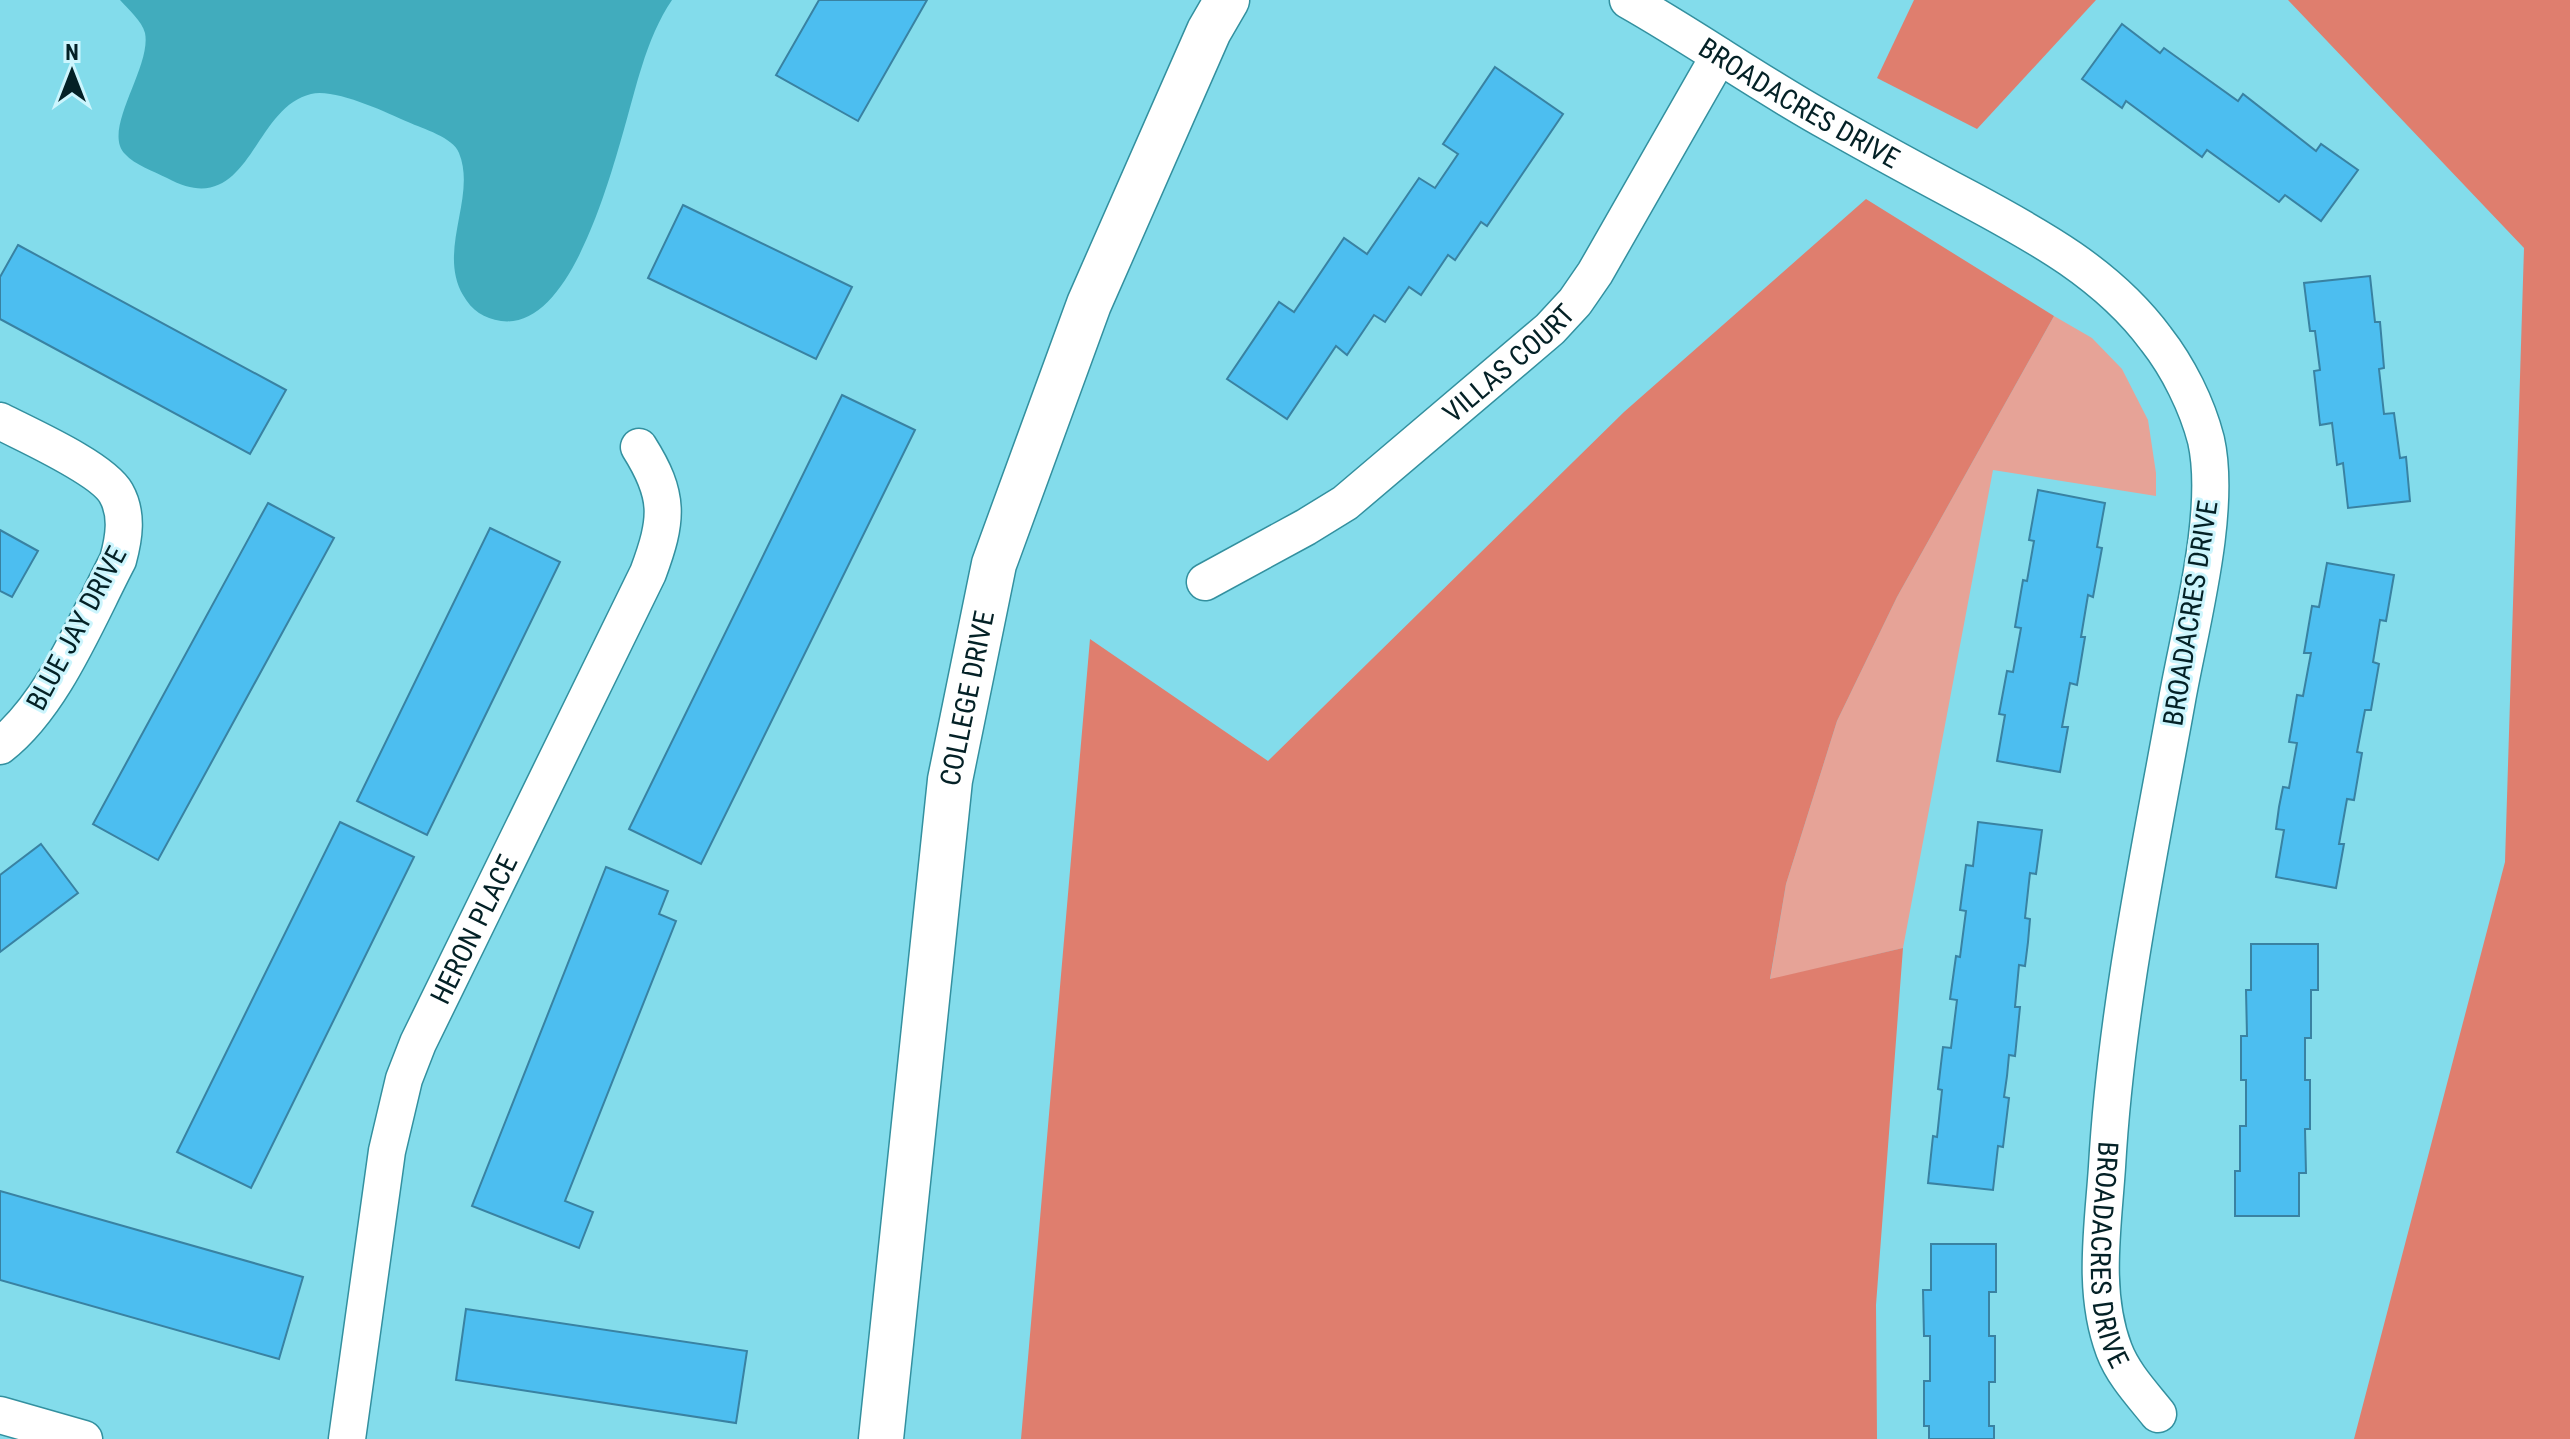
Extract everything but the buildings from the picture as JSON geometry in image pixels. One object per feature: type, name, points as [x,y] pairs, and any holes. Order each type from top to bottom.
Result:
[{"type":"main road","name":"COLLEGE DRIVE","points":[[881,1439],[950,780],[994,564],[1089,304],[1209,31],[1227,0]]},
{"type":"street","name":"BROADACRES DRIVE","points":[[1628,0],[1830,124],[2048,242],[2112,290],[2137,315],[2179,373],[2206,441],[2209,518],[2136,925],[2119,1041],[2110,1114],[2100,1278],[2114,1351],[2133,1384],[2158,1414]]},
{"type":"street","name":"VILLAS COURT","points":[[1205,582],[1345,503],[1550,329],[1575,302],[1595,273],[1719,56]]},
{"type":"street","name":"BLUE JAY DRIVE","points":[[0,421],[80,464],[107,483],[115,492],[123,512],[124,537],[118,560],[44,699],[27,722],[0,746]]},
{"type":"street","name":"HERON PLACE","points":[[347,1439],[387,1151],[404,1079],[418,1043],[659,545],[664,516],[662,494],[654,471],[639,447]]},
{"type":"street","points":[[0,1415],[84,1439]]},
{"type":"shaded area","points":[[1914,0],[2096,0],[1977,129],[1877,78]]},
{"type":"shaded area","points":[[2288,0],[2570,0],[2570,1439],[2354,1439],[2505,862],[2524,248]]},
{"type":"shaded area","points":[[1866,199],[2054,316],[1897,597],[1837,721],[1786,884],[1770,979],[1903,948],[1876,1305],[1877,1439],[1021,1439],[1090,639],[1268,761],[1624,412]]},
{"type":"shaded area","points":[[2054,316],[2092,338],[2122,369],[2148,420],[2156,473],[2156,496],[1993,470],[1903,948],[1770,980],[1786,884],[1837,721],[1897,597]]},
{"type":"water","points":[[120,0],[672,0],[648,49],[611,175],[577,260],[555,294],[530,316],[501,321],[474,309],[463,295],[456,278],[455,242],[464,187],[463,170],[456,147],[429,131],[360,102],[321,93],[291,103],[275,119],[233,175],[216,186],[195,188],[167,178],[129,158],[119,143],[119,130],[141,63],[145,33]]}]
